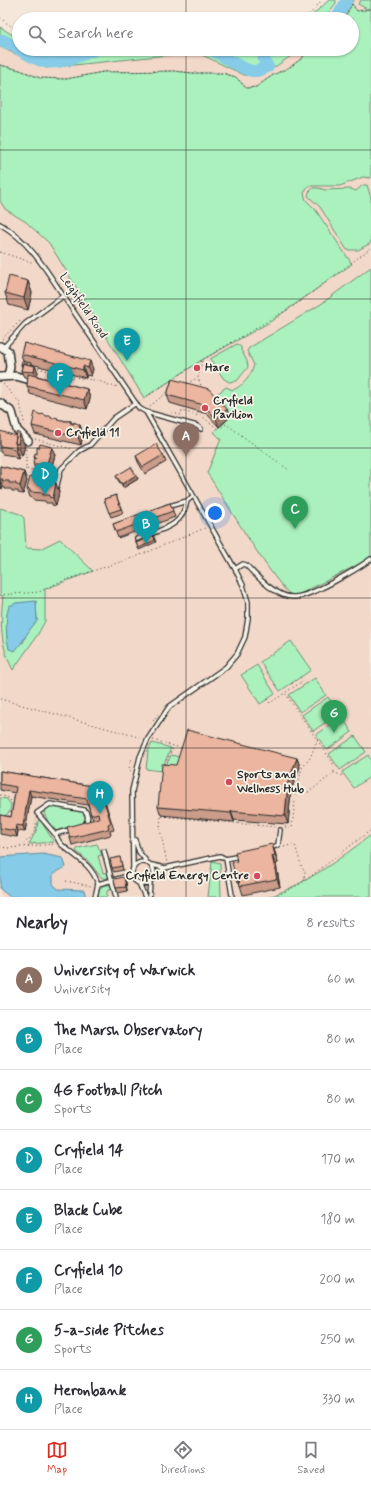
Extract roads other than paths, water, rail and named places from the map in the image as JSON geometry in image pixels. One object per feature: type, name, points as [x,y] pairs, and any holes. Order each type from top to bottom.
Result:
[{"type":"street","points":[[2,346],[8,351],[10,367],[8,375]]},
{"type":"street","points":[[0,377],[8,375],[42,383]]},
{"type":"street","points":[[0,403],[12,412],[17,430],[29,439]]},
{"type":"lane","name":"Leighfield Road","points":[[0,225],[5,226],[20,237],[42,265],[136,403]]},
{"type":"lane","points":[[2,346],[25,324],[63,296]]},
{"type":"lane","points":[[56,490],[61,469],[79,451],[90,445],[114,418],[136,403],[139,408],[146,412],[197,426],[201,429]]},
{"type":"lane","points":[[145,897],[139,883],[132,875],[133,835],[131,807],[133,782],[146,738],[169,707],[219,673],[231,661],[240,648],[247,627],[248,610],[246,594],[235,569],[146,412]]},
{"type":"lane","points":[[163,508],[187,501],[193,496]]},
{"type":"lane","points":[[137,539],[168,528],[175,523],[185,509],[187,501]]},
{"type":"lane","points":[[235,569],[243,564],[246,565],[261,582],[276,591],[293,598],[312,592],[356,570],[371,558]]},
{"type":"lane","points":[[55,834],[84,825],[88,821],[86,811],[50,804],[37,813],[55,834],[60,844],[86,863],[96,877],[98,885],[95,897]]},
{"type":"lane","points":[[262,850],[275,847],[278,844],[278,828]]},
{"type":"lane","points":[[133,835],[139,852],[146,861],[152,865],[166,868]]},
{"type":"lane","points":[[104,851],[113,880],[116,897]]},
{"type":"lane","points":[[149,897],[150,882],[154,876],[166,868],[220,856],[226,859],[242,856]]},
{"type":"lane","points":[[226,859],[232,895]]},
{"type":"lane","points":[[133,868],[138,862],[146,861]]},
{"type":"lane","points":[[152,865],[154,876]]},
{"type":"lane","points":[[98,885],[132,875]]},
{"type":"lane","points":[[139,883],[150,882]]},
{"type":"water","points":[[36,601],[37,621],[15,651],[9,649],[6,628],[9,606],[16,603]]},
{"type":"water","points":[[43,854],[63,858],[66,867],[53,874],[53,884],[58,889],[84,890],[86,897],[10,897],[0,889],[0,857]]},
{"type":"waterway","points":[[340,12],[347,0]]},
{"type":"waterway","points":[[0,41],[3,40],[12,45]]},
{"type":"waterway","points":[[29,56],[47,62],[69,60],[79,56]]},
{"type":"waterway","points":[[222,56],[252,71],[259,71],[268,67],[263,56]]},
{"type":"place","name":"Black Cube","points":[[127,361]]},
{"type":"place","name":"Hare","points":[[197,368]]},
{"type":"place","name":"Cryfield 10","points":[[60,396]]},
{"type":"place","name":"Cryfield Pavilion","points":[[205,408]]},
{"type":"place","name":"Cryfield 11","points":[[58,433]]},
{"type":"place","name":"University of Warwick","points":[[186,456]]},
{"type":"place","name":"Cryfield 14","points":[[45,495]]},
{"type":"place","name":"4G Football Pitch","points":[[295,529]]},
{"type":"place","name":"The Marsh Observatory","points":[[146,544]]},
{"type":"place","name":"5-a-side Pitches","points":[[334,733]]},
{"type":"place","name":"Sports and Wellness Hub","points":[[229,782]]},
{"type":"place","name":"Heronbank","points":[[100,814]]},
{"type":"place","name":"Cryfield Energy Centre","points":[[257,876]]}]
